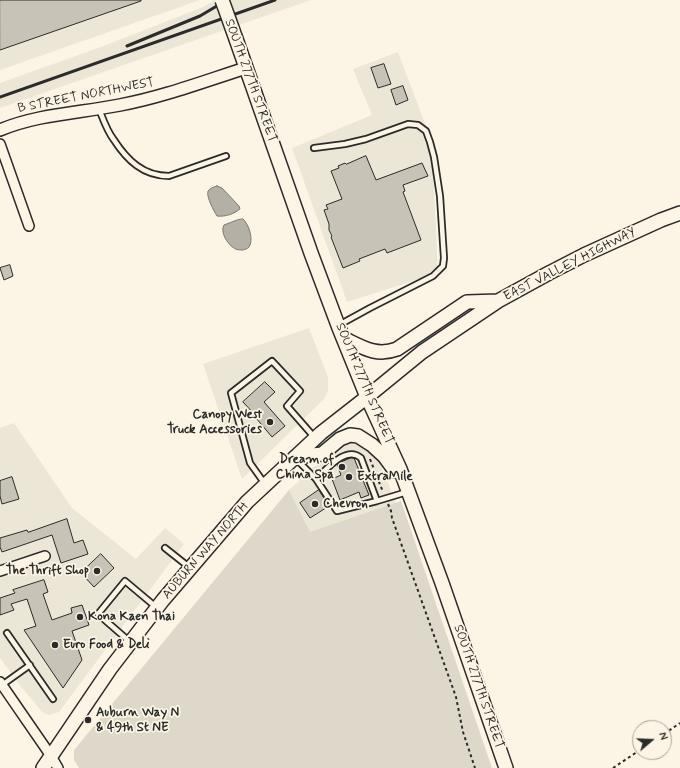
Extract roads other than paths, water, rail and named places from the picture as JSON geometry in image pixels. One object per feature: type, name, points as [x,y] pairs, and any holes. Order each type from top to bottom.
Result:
[{"type":"main road","name":"SOUTH 277TH STREET","points":[[222,0],[338,326],[367,397],[408,489],[506,768]]},
{"type":"main road","name":"EAST VALLEY HIGHWAY","points":[[367,397],[422,352],[498,301],[584,255],[680,213]]},
{"type":"main road","points":[[343,338],[375,352],[390,352],[397,349],[467,302],[498,301]]},
{"type":"main road","name":"AUBURN WAY NORTH","points":[[42,768],[110,669],[157,608],[247,502],[320,432],[367,397]]},
{"type":"main road","points":[[294,457],[322,454],[340,439],[350,435],[358,436],[372,444],[384,456],[408,489]]},
{"type":"street","name":"B STREET NORTHWEST","points":[[0,130],[45,116],[98,109],[147,99],[246,68]]},
{"type":"street","points":[[0,144],[29,226]]},
{"type":"street","points":[[0,571],[45,556]]},
{"type":"street","points":[[1,683],[58,768]]},
{"type":"lane","points":[[98,109],[113,139],[128,158],[137,167],[149,172],[169,176],[226,156]]},
{"type":"lane","points":[[314,148],[345,144],[366,139],[408,124],[418,125],[426,131],[430,142],[440,196],[444,258],[443,266],[433,276],[338,326]]},
{"type":"lane","points":[[266,484],[250,463],[231,394],[272,361],[300,391],[287,406],[315,438]]},
{"type":"lane","points":[[316,479],[342,457],[348,454],[358,455],[361,458],[376,501]]},
{"type":"lane","points":[[294,457],[316,479],[337,511],[386,498],[408,489]]},
{"type":"lane","points":[[165,548],[190,568]]},
{"type":"lane","points":[[131,642],[98,614],[125,581],[157,608]]},
{"type":"lane","points":[[7,633],[53,699]]},
{"type":"lane","points":[[1,683],[30,665]]},
{"type":"railway","points":[[127,46],[200,16],[227,0]]},
{"type":"railway","points":[[0,97],[275,0]]},
{"type":"place","name":"Canopy West Truck Accessories","points":[[270,422]]},
{"type":"place","name":"Dream of China Spa","points":[[342,467]]},
{"type":"place","name":"ExtraMile","points":[[349,477]]},
{"type":"place","name":"Chevron","points":[[315,504]]},
{"type":"place","name":"The Thrift Shop","points":[[97,571]]},
{"type":"place","name":"Kona Kaen Thai","points":[[80,617]]},
{"type":"place","name":"Euro Food & Deli","points":[[55,645]]},
{"type":"place","name":"Auburn Way N & 49th St NE","points":[[88,720]]}]
